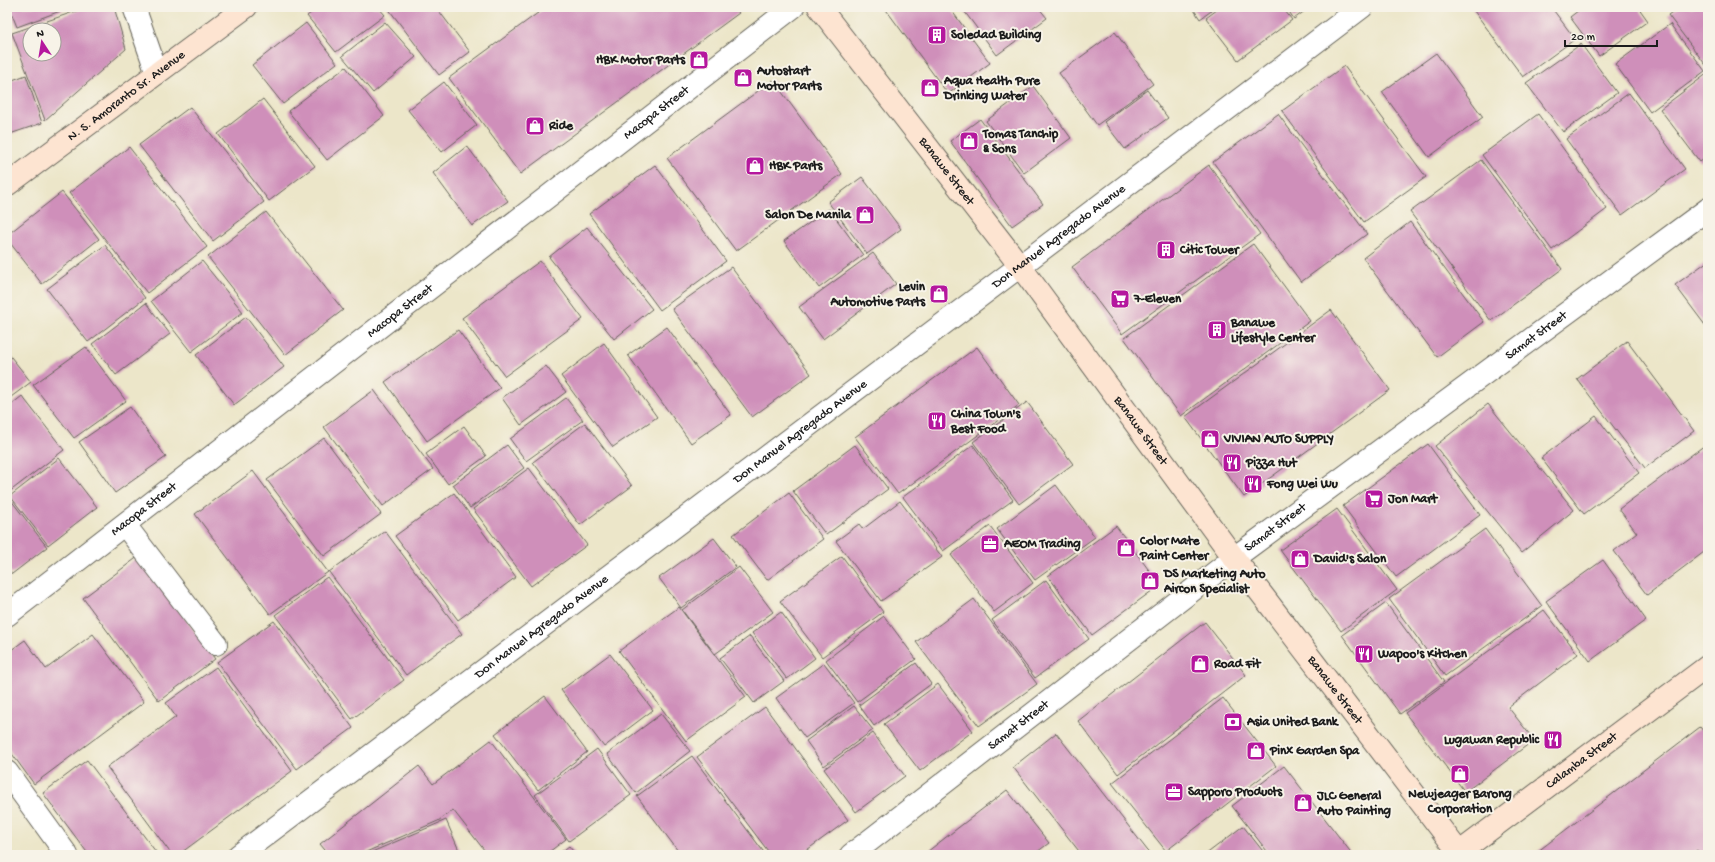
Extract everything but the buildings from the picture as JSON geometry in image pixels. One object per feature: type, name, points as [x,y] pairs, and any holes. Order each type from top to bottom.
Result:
[{"type":"main road","name":"N. S. Amoranto Sr. Avenue","points":[[7,186],[246,7]]},
{"type":"main road","name":"Banawe Street","points":[[819,7],[1020,266],[1234,558],[1459,854]]},
{"type":"main road","name":"Calamba Street","points":[[1459,854],[1708,666]]},
{"type":"street","points":[[134,7],[157,73]]},
{"type":"street","name":"Macopa Street","points":[[7,615],[793,7]]},
{"type":"street","name":"Don Manuel Agregado Avenue","points":[[239,855],[1362,7]]},
{"type":"street","name":"Samat Street","points":[[851,855],[1234,558],[1708,209]]},
{"type":"street","points":[[125,525],[216,644]]},
{"type":"street","points":[[7,772],[66,855]]},
{"type":"place","name":"Soledad Building","points":[[937,35]]},
{"type":"place","name":"HBK Motor Parts","points":[[699,60]]},
{"type":"place","name":"Autostart Motor Parts","points":[[743,78]]},
{"type":"place","name":"Aqua Health Pure Drinking Water","points":[[930,88]]},
{"type":"place","name":"Ride","points":[[535,126]]},
{"type":"place","name":"Tomas Tanchip & Sons","points":[[969,141]]},
{"type":"place","name":"HBK Parts","points":[[755,166]]},
{"type":"place","name":"Salon De Manila","points":[[865,215]]},
{"type":"place","name":"Citic Tower","points":[[1166,250]]},
{"type":"place","name":"Levin Automotive Parts","points":[[939,294]]},
{"type":"place","name":"7-Eleven","points":[[1120,299]]},
{"type":"place","name":"Banawe Lifestyle Center","points":[[1217,330]]},
{"type":"place","name":"China Town's Best Food","points":[[937,421]]},
{"type":"place","name":"VIVIAN AUTO SUPPLY","points":[[1210,439]]},
{"type":"place","name":"Pizza Hut","points":[[1232,463]]},
{"type":"place","name":"Fong Wei Wu","points":[[1253,484]]},
{"type":"place","name":"Jon Mart","points":[[1374,499]]},
{"type":"place","name":"AEOM Trading","points":[[990,544]]},
{"type":"place","name":"Color Mate Paint Center","points":[[1126,548]]},
{"type":"place","name":"David's Salon","points":[[1300,559]]},
{"type":"place","name":"DS Marketing Auto Aircon Specialist","points":[[1150,581]]},
{"type":"place","name":"Wapoo's Kitchen","points":[[1364,654]]},
{"type":"place","name":"Road Fit","points":[[1200,664]]},
{"type":"place","name":"Asia United Bank","points":[[1233,722]]},
{"type":"place","name":"Lugawan Republic","points":[[1553,740]]},
{"type":"place","name":"Pinx Garden Spa","points":[[1256,751]]},
{"type":"place","name":"Newjeager Barong Corporation","points":[[1460,774]]},
{"type":"place","name":"Sapporo Products","points":[[1174,792]]},
{"type":"place","name":"JLC General Auto Painting","points":[[1303,803]]}]
